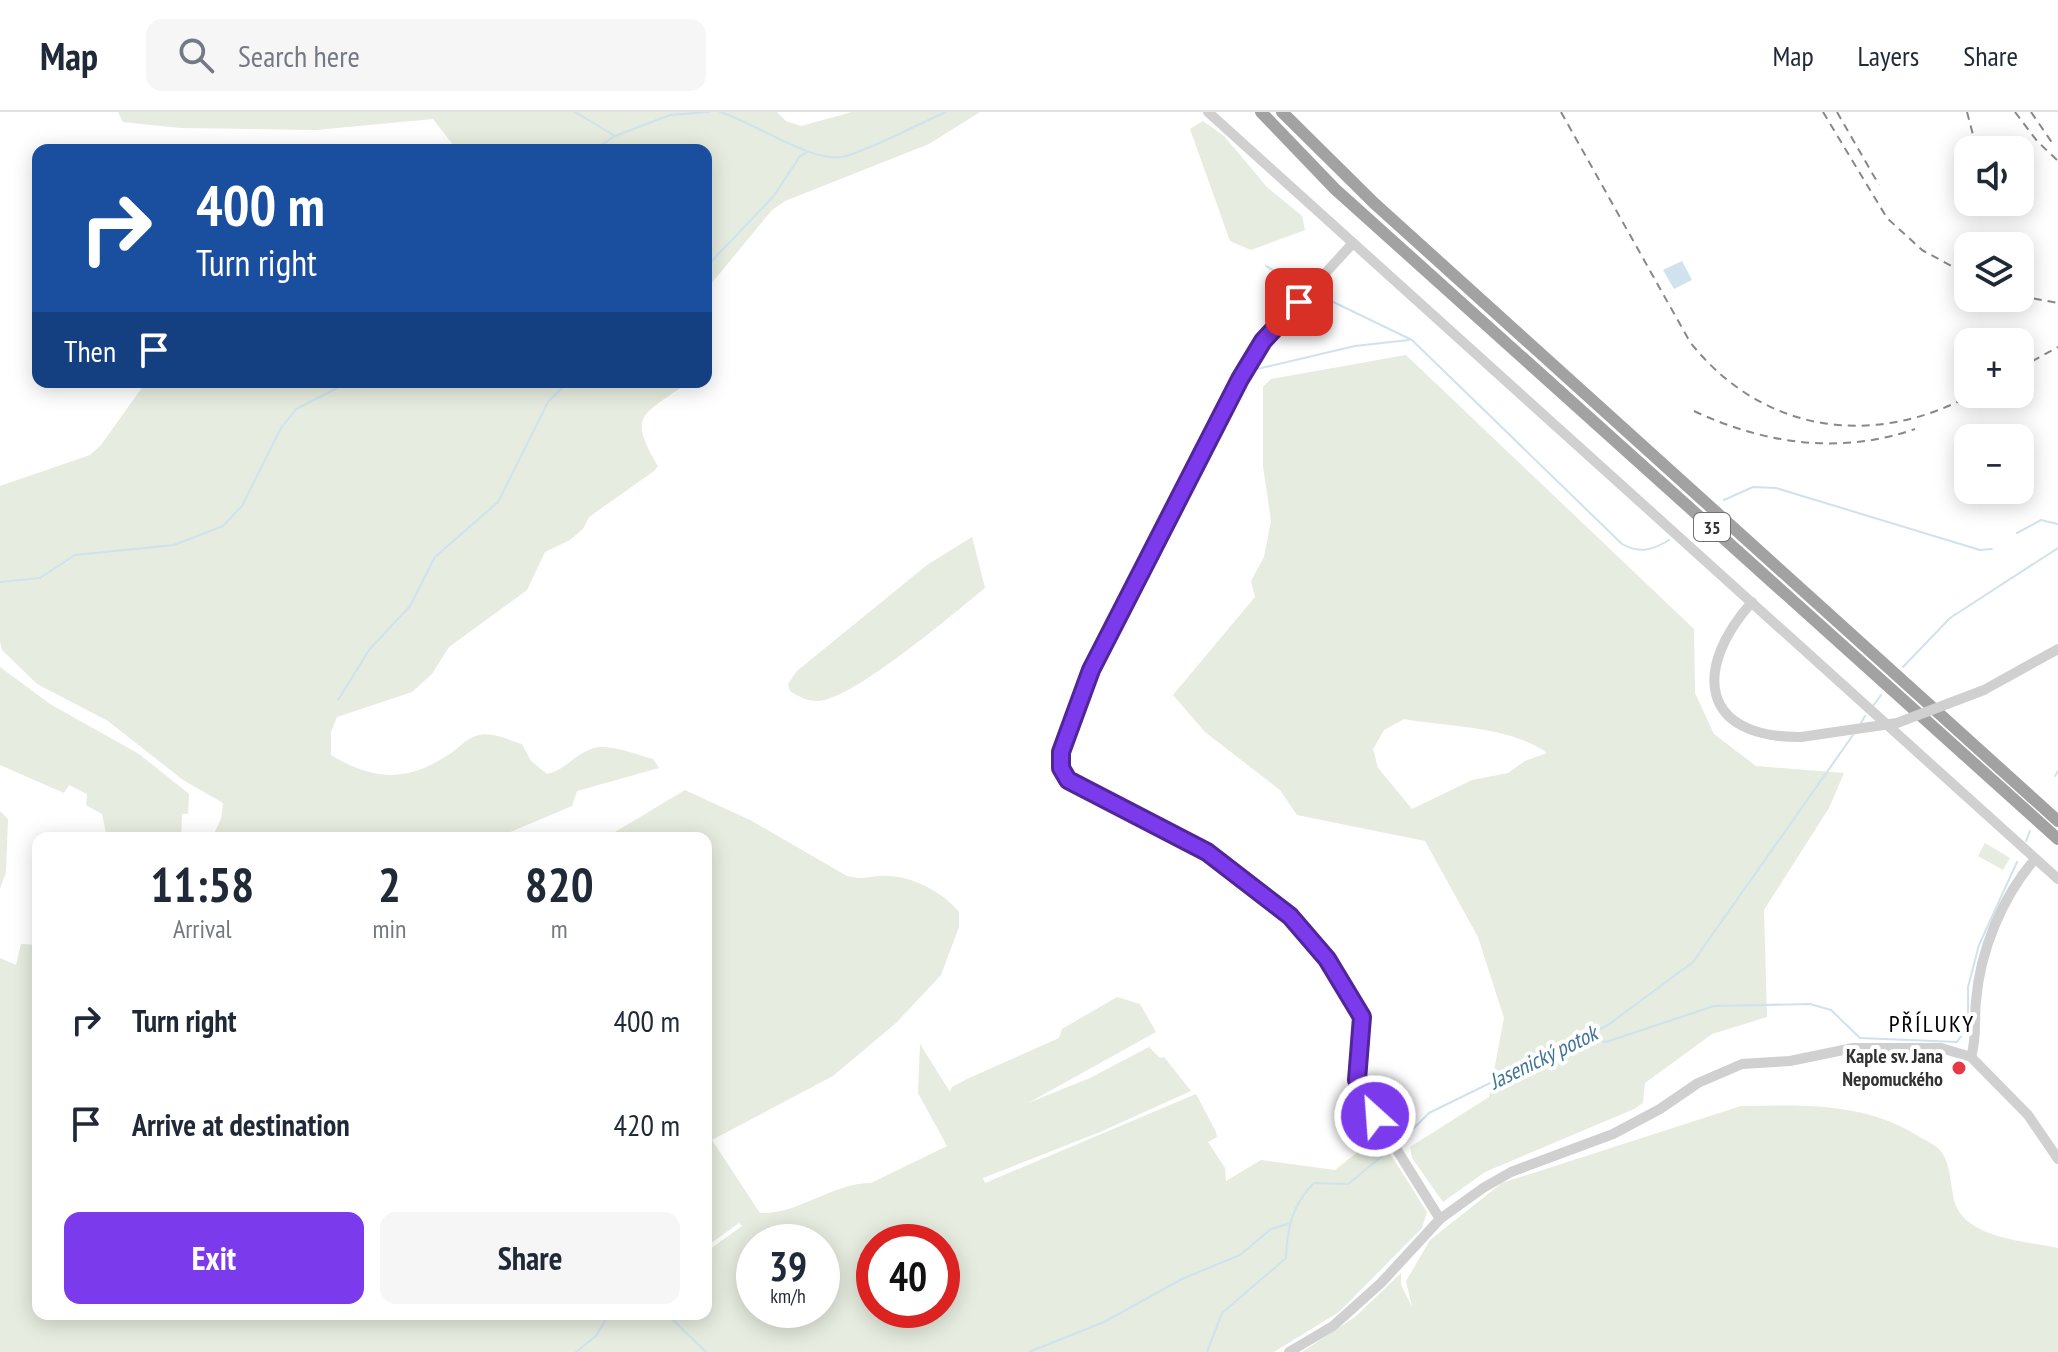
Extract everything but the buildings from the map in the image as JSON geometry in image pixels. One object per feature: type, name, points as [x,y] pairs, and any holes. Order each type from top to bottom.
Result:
[{"type":"highway","name":"35","points":[[1261,112],[1335,189],[2058,839]]},
{"type":"highway","name":"35","points":[[1282,112],[1374,203],[2058,821]]},
{"type":"street","points":[[1208,112],[2058,879]]},
{"type":"street","points":[[1353,243],[1263,341],[1240,379],[1097,656],[1061,752],[1061,768],[1068,780],[1207,852],[1290,916],[1327,959],[1362,1017],[1357,1080],[1387,1139],[1440,1219]]},
{"type":"street","points":[[1752,602],[1729,630],[1715,657],[1713,676],[1716,694],[1728,714],[1745,728],[1766,735],[1801,737],[1897,723],[1984,690],[2058,649]]},
{"type":"street","points":[[1971,1057],[1976,1041],[1980,963],[2021,875],[2035,859]]},
{"type":"street","points":[[1289,1352],[1333,1326],[1381,1283],[1440,1219],[1501,1177],[1613,1134],[1730,1067],[1813,1058],[1853,1048],[1941,1048],[1971,1057],[2028,1115],[2058,1159]]},
{"type":"shaded area","points":[[118,112],[777,112],[786,121],[801,126],[852,112],[980,112],[929,144],[785,201],[772,210],[712,283],[712,144],[452,144],[433,119],[316,130],[180,128],[123,122]]},
{"type":"shaded area","points":[[1203,121],[1224,136],[1267,187],[1302,216],[1305,230],[1251,250],[1230,241],[1190,129]]},
{"type":"shaded area","points":[[1406,355],[1694,629],[1695,693],[1714,734],[1756,766],[1844,773],[1829,808],[1764,910],[1767,1017],[1712,1034],[1645,1083],[1643,1103],[1634,1109],[1485,1172],[1443,1202],[1412,1158],[1410,1147],[1489,1097],[1504,1018],[1478,937],[1425,841],[1297,815],[1280,790],[1205,732],[1173,695],[1255,597],[1251,581],[1264,557],[1271,521],[1263,466],[1263,387],[1271,379]],"holes":[[[1404,719],[1497,732],[1532,744],[1547,753],[1525,761],[1508,773],[1472,780],[1412,809],[1378,768],[1373,749],[1384,730]]]},
{"type":"shaded area","points":[[142,388],[680,388],[651,409],[642,424],[643,435],[658,466],[654,471],[589,517],[583,529],[570,540],[545,552],[527,590],[449,647],[432,674],[412,692],[337,717],[331,732],[331,755],[361,769],[389,775],[403,774],[433,764],[470,738],[484,734],[522,744],[531,761],[547,774],[598,747],[614,748],[653,759],[659,768],[577,791],[572,806],[510,832],[215,832],[221,819],[223,803],[183,780],[108,721],[37,684],[2,650],[0,486],[90,455],[101,445]]},
{"type":"shaded area","points":[[972,537],[985,588],[904,653],[856,686],[819,701],[790,691],[788,684],[797,671],[927,565]]},
{"type":"shaded area","points":[[0,667],[50,704],[139,754],[189,794],[188,814],[182,814],[181,832],[106,832],[102,814],[86,805],[87,794],[69,785],[64,793],[0,765]]},
{"type":"shaded area","points":[[685,790],[752,821],[847,876],[900,877],[933,890],[959,912],[959,927],[941,975],[896,1023],[833,1076],[712,1140],[712,832],[615,832]]},
{"type":"shaded area","points":[[0,811],[8,819],[6,872],[0,889]]},
{"type":"shaded area","points":[[1985,843],[2010,858],[2003,870],[1978,856]]},
{"type":"shaded area","points":[[21,944],[32,945],[32,1320],[712,1320],[712,1248],[736,1230],[736,1328],[840,1328],[840,1224],[740,1224],[712,1243],[712,1140],[760,1213],[788,1209],[843,1188],[871,1183],[947,1146],[918,1093],[920,1044],[950,1092],[952,1087],[967,1079],[1059,1038],[1062,1029],[1117,997],[1140,1004],[1156,1032],[1028,1103],[1090,1078],[1149,1047],[1160,1058],[1164,1057],[1191,1091],[1100,1132],[983,1178],[985,1183],[1196,1094],[1216,1132],[1217,1137],[1208,1142],[1225,1168],[1226,1181],[1261,1160],[1335,1170],[1359,1151],[1380,1142],[1427,1212],[1422,1228],[1339,1312],[1274,1352],[0,1352],[0,958],[16,965]]},
{"type":"shaded area","points":[[1741,1106],[1811,1106],[1856,1112],[1878,1117],[1936,1146],[1947,1162],[1955,1203],[1972,1224],[1999,1236],[2058,1248],[2058,1352],[1302,1352],[1355,1317],[1401,1273],[1401,1285],[1412,1307],[1406,1281],[1430,1240],[1502,1183]]},
{"type":"water","points":[[1682,261],[1692,280],[1674,289],[1663,270]]},
{"type":"waterway","points":[[575,112],[615,136],[670,115],[709,112]]},
{"type":"waterway","points":[[720,112],[798,148],[829,157],[852,154],[946,112]]},
{"type":"waterway","points":[[603,144],[613,137]]},
{"type":"waterway","points":[[712,261],[773,197],[800,156],[808,152]]},
{"type":"waterway","points":[[1266,266],[1295,283]]},
{"type":"waterway","points":[[1325,298],[1412,340],[1622,544],[1646,550],[1669,540]]},
{"type":"waterway","points":[[1253,370],[1355,346],[1409,340]]},
{"type":"waterway","points":[[0,582],[40,578],[75,555],[174,545],[223,526],[242,506],[281,428],[296,409],[337,388]]},
{"type":"waterway","points":[[338,700],[369,650],[410,606],[435,557],[498,502],[548,402],[562,388]]},
{"type":"waterway","points":[[1724,500],[1753,487],[1776,488],[1980,550],[1992,549]]},
{"type":"waterway","points":[[2017,533],[2041,520],[2058,524]]},
{"type":"waterway","name":"Jasenický potok","points":[[1903,667],[1950,618],[2058,548]]},
{"type":"waterway","name":"Jasenický potok","points":[[1873,706],[1881,695]]},
{"type":"waterway","name":"Jasenický potok","points":[[1861,723],[1865,716]]},
{"type":"waterway","name":"Jasenický potok","points":[[1399,1143],[1429,1113],[1608,1025],[1693,962],[1853,735]]},
{"type":"waterway","points":[[2055,776],[2058,771]]},
{"type":"waterway","points":[[2026,841],[2030,831]]},
{"type":"waterway","points":[[1583,1039],[1606,1042],[1714,1006],[1810,1004],[1831,1010],[1860,1038],[1957,1042],[1968,1026],[1968,987],[1979,945],[2017,862]]},
{"type":"waterway","name":"Jasenický potok","points":[[1207,1352],[1222,1313],[1286,1258],[1292,1218],[1300,1200],[1314,1183],[1348,1184],[1391,1149]]},
{"type":"waterway","points":[[1029,1352],[1104,1322],[1182,1279],[1240,1255],[1271,1229],[1288,1224]]},
{"type":"waterway","points":[[576,1352],[596,1336],[605,1320]]},
{"type":"waterway","points":[[673,1320],[706,1352]]},
{"type":"railway","points":[[1561,112],[1690,342],[1719,373],[1751,396],[1785,413],[1821,423],[1858,426],[1897,422],[1954,402]]},
{"type":"railway","points":[[1823,112],[1887,218],[1922,250],[1954,267]]},
{"type":"railway","points":[[1837,112],[1879,185]]},
{"type":"railway","points":[[1967,112],[1973,136]]},
{"type":"railway","points":[[2015,112],[2037,141],[2058,161]]},
{"type":"railway","points":[[2031,112],[2053,144]]},
{"type":"railway","points":[[2034,299],[2058,303]]},
{"type":"railway","points":[[2034,360],[2058,347]]},
{"type":"railway","points":[[1694,411],[1748,431],[1803,442],[1859,442],[1915,429]]},
{"type":"place","name":"Kaple sv. Jana Nepomuckého","points":[[1959,1068]]},
{"type":"district","name":"PŘÍLUKY","points":[[1932,1023]]},
{"type":"route","points":[[1299,302],[1263,341],[1240,379],[1115,617],[1091,670],[1061,752],[1061,768],[1068,780],[1207,852],[1290,916],[1327,959],[1362,1017],[1357,1080],[1375,1116]]}]
